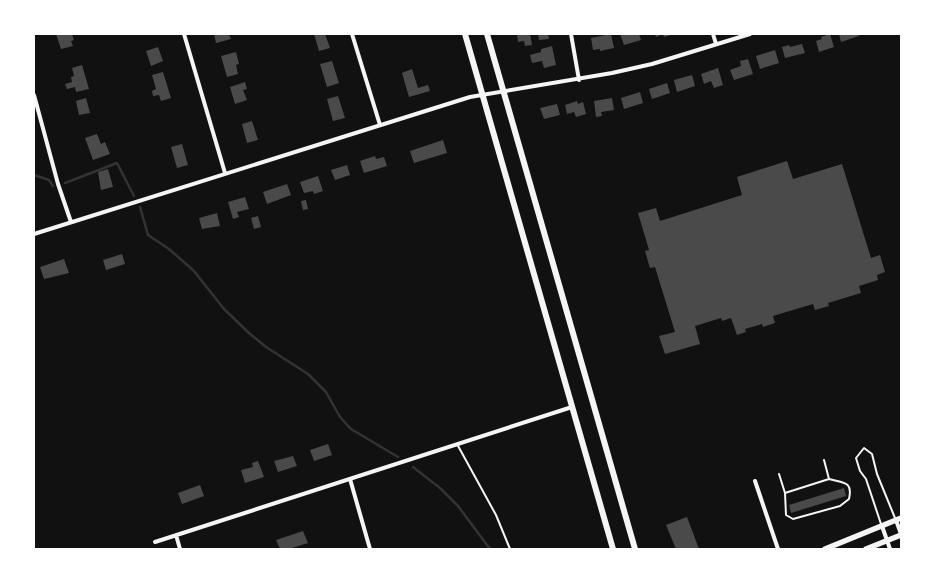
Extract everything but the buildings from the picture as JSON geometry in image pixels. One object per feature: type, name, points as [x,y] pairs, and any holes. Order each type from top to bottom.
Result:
[{"type":"main road","points":[[465,34],[613,549]]},
{"type":"main road","points":[[487,34],[635,549]]},
{"type":"main road","points":[[825,549],[899,519]]},
{"type":"main road","points":[[866,549],[901,534]]},
{"type":"street","points":[[184,34],[225,173]]},
{"type":"street","points":[[352,34],[380,125]]},
{"type":"street","points":[[571,34],[579,80]]},
{"type":"street","points":[[713,34],[716,44]]},
{"type":"street","points":[[34,234],[448,103],[482,94],[579,80],[652,64],[750,34]]},
{"type":"street","points":[[34,96],[58,184],[71,222]]},
{"type":"street","points":[[155,542],[572,407]]},
{"type":"street","points":[[350,479],[370,549]]},
{"type":"street","points":[[755,481],[778,549]]},
{"type":"street","points":[[899,519],[901,534]]},
{"type":"street","points":[[882,526],[890,549]]},
{"type":"street","points":[[176,535],[180,549]]},
{"type":"lane","points":[[457,444],[496,515],[510,549]]},
{"type":"lane","points":[[882,526],[866,479],[860,471],[856,458],[864,448],[872,454],[877,474],[899,519]]},
{"type":"lane","points":[[824,460],[830,479]]},
{"type":"lane","points":[[780,474],[785,493],[786,515],[793,519],[840,506],[849,499],[851,491],[850,486],[847,484],[830,479],[785,493]]},
{"type":"waterway","points":[[65,183],[117,163],[134,196]]},
{"type":"waterway","points":[[34,175],[49,180],[53,186]]},
{"type":"waterway","points":[[140,207],[148,235],[169,249],[194,271],[224,309],[266,347],[308,374],[326,392],[340,417],[351,429],[398,457]]},
{"type":"waterway","points":[[413,467],[440,488],[458,506],[490,549]]}]
